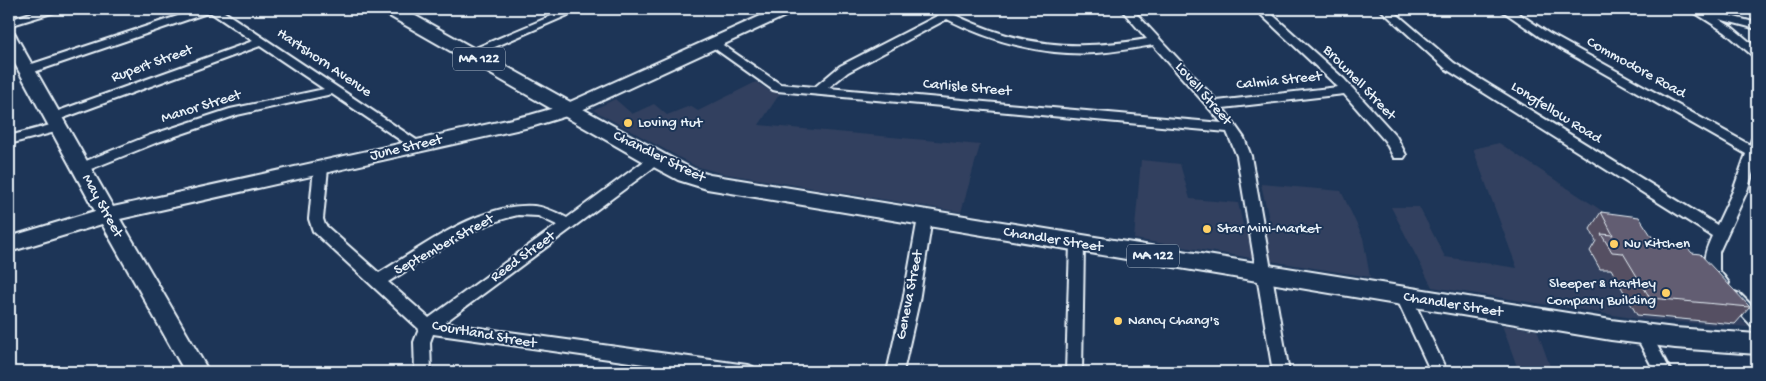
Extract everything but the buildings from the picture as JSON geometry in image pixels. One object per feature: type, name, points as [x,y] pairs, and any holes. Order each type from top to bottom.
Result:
[{"type":"main road","name":"Chandler Street","points":[[390,9],[656,159],[686,175],[707,182],[1077,244],[1643,334],[1757,344]]},
{"type":"street","points":[[9,23],[54,9]]},
{"type":"street","points":[[27,70],[211,9]]},
{"type":"street","name":"Hartshorn Avenue","points":[[211,9],[417,145]]},
{"type":"street","points":[[470,54],[573,9]]},
{"type":"street","name":"June Street","points":[[9,245],[107,215],[534,120],[567,110],[788,9]]},
{"type":"street","points":[[936,9],[952,12],[1002,37],[1050,47],[1094,50],[1155,41]]},
{"type":"street","name":"Lovell Street","points":[[1126,9],[1215,105],[1238,138],[1244,156],[1281,372]]},
{"type":"street","name":"Brownell Street","points":[[1260,9],[1347,90],[1391,139],[1399,154]]},
{"type":"street","name":"Longfellow Road","points":[[1385,9],[1450,66],[1719,233]]},
{"type":"street","name":"Commodore Road","points":[[1505,9],[1544,35],[1755,148]]},
{"type":"street","points":[[1696,10],[1721,15],[1757,26]]},
{"type":"street","points":[[1696,10],[1729,30],[1757,54]]},
{"type":"street","points":[[818,91],[844,69],[952,12]]},
{"type":"street","name":"May Street","points":[[9,38],[107,215],[198,372]]},
{"type":"street","name":"Rupert Street","points":[[9,140],[262,41]]},
{"type":"street","name":"Carlisle Street","points":[[713,43],[777,87],[1232,128]]},
{"type":"street","name":"Manor Street","points":[[81,168],[153,139],[219,117],[265,104],[335,90]]},
{"type":"street","name":"Calmia Street","points":[[1215,105],[1347,90]]},
{"type":"street","points":[[1755,148],[1740,191],[1719,233],[1712,252],[1712,271],[1757,321]]},
{"type":"street","name":"Reed Street","points":[[428,327],[656,159]]},
{"type":"street","name":"Courtland Street","points":[[321,168],[316,220],[318,228],[428,327],[654,366],[747,372]]},
{"type":"street","name":"September Street","points":[[378,281],[486,218],[518,210],[535,211],[568,224]]},
{"type":"street","name":"Geneva Street","points":[[895,372],[911,301],[924,218]]},
{"type":"street","points":[[1074,372],[1077,244]]},
{"type":"street","points":[[1404,297],[1438,372]]},
{"type":"street","points":[[423,372],[422,342],[428,327]]},
{"type":"street","points":[[1643,334],[1663,372]]},
{"type":"shaded area","points":[[756,82],[771,92],[781,92],[759,125],[980,145],[961,212],[720,173],[695,166],[593,110],[615,99],[632,114],[654,104],[667,115],[690,106],[698,111]]},
{"type":"shaded area","points":[[1499,143],[1701,276],[1748,327],[1639,319],[1432,287],[1391,207],[1419,207],[1445,257],[1517,268],[1473,149]]},
{"type":"shaded area","points":[[1141,160],[1180,164],[1190,199],[1238,203],[1243,225],[1271,228],[1261,184],[1341,191],[1363,238],[1370,277],[1134,239]]},
{"type":"shaded area","points":[[1502,325],[1537,330],[1552,372],[1519,372]]},
{"type":"place","name":"Loving Hut","points":[[628,123]]},
{"type":"place","name":"Star Mini-Market","points":[[1207,229]]},
{"type":"place","name":"Nu Kitchen","points":[[1614,244]]},
{"type":"place","name":"Sleeper & Hartley Company Building","points":[[1666,293]]},
{"type":"place","name":"Nancy Chang's","points":[[1118,321]]}]
